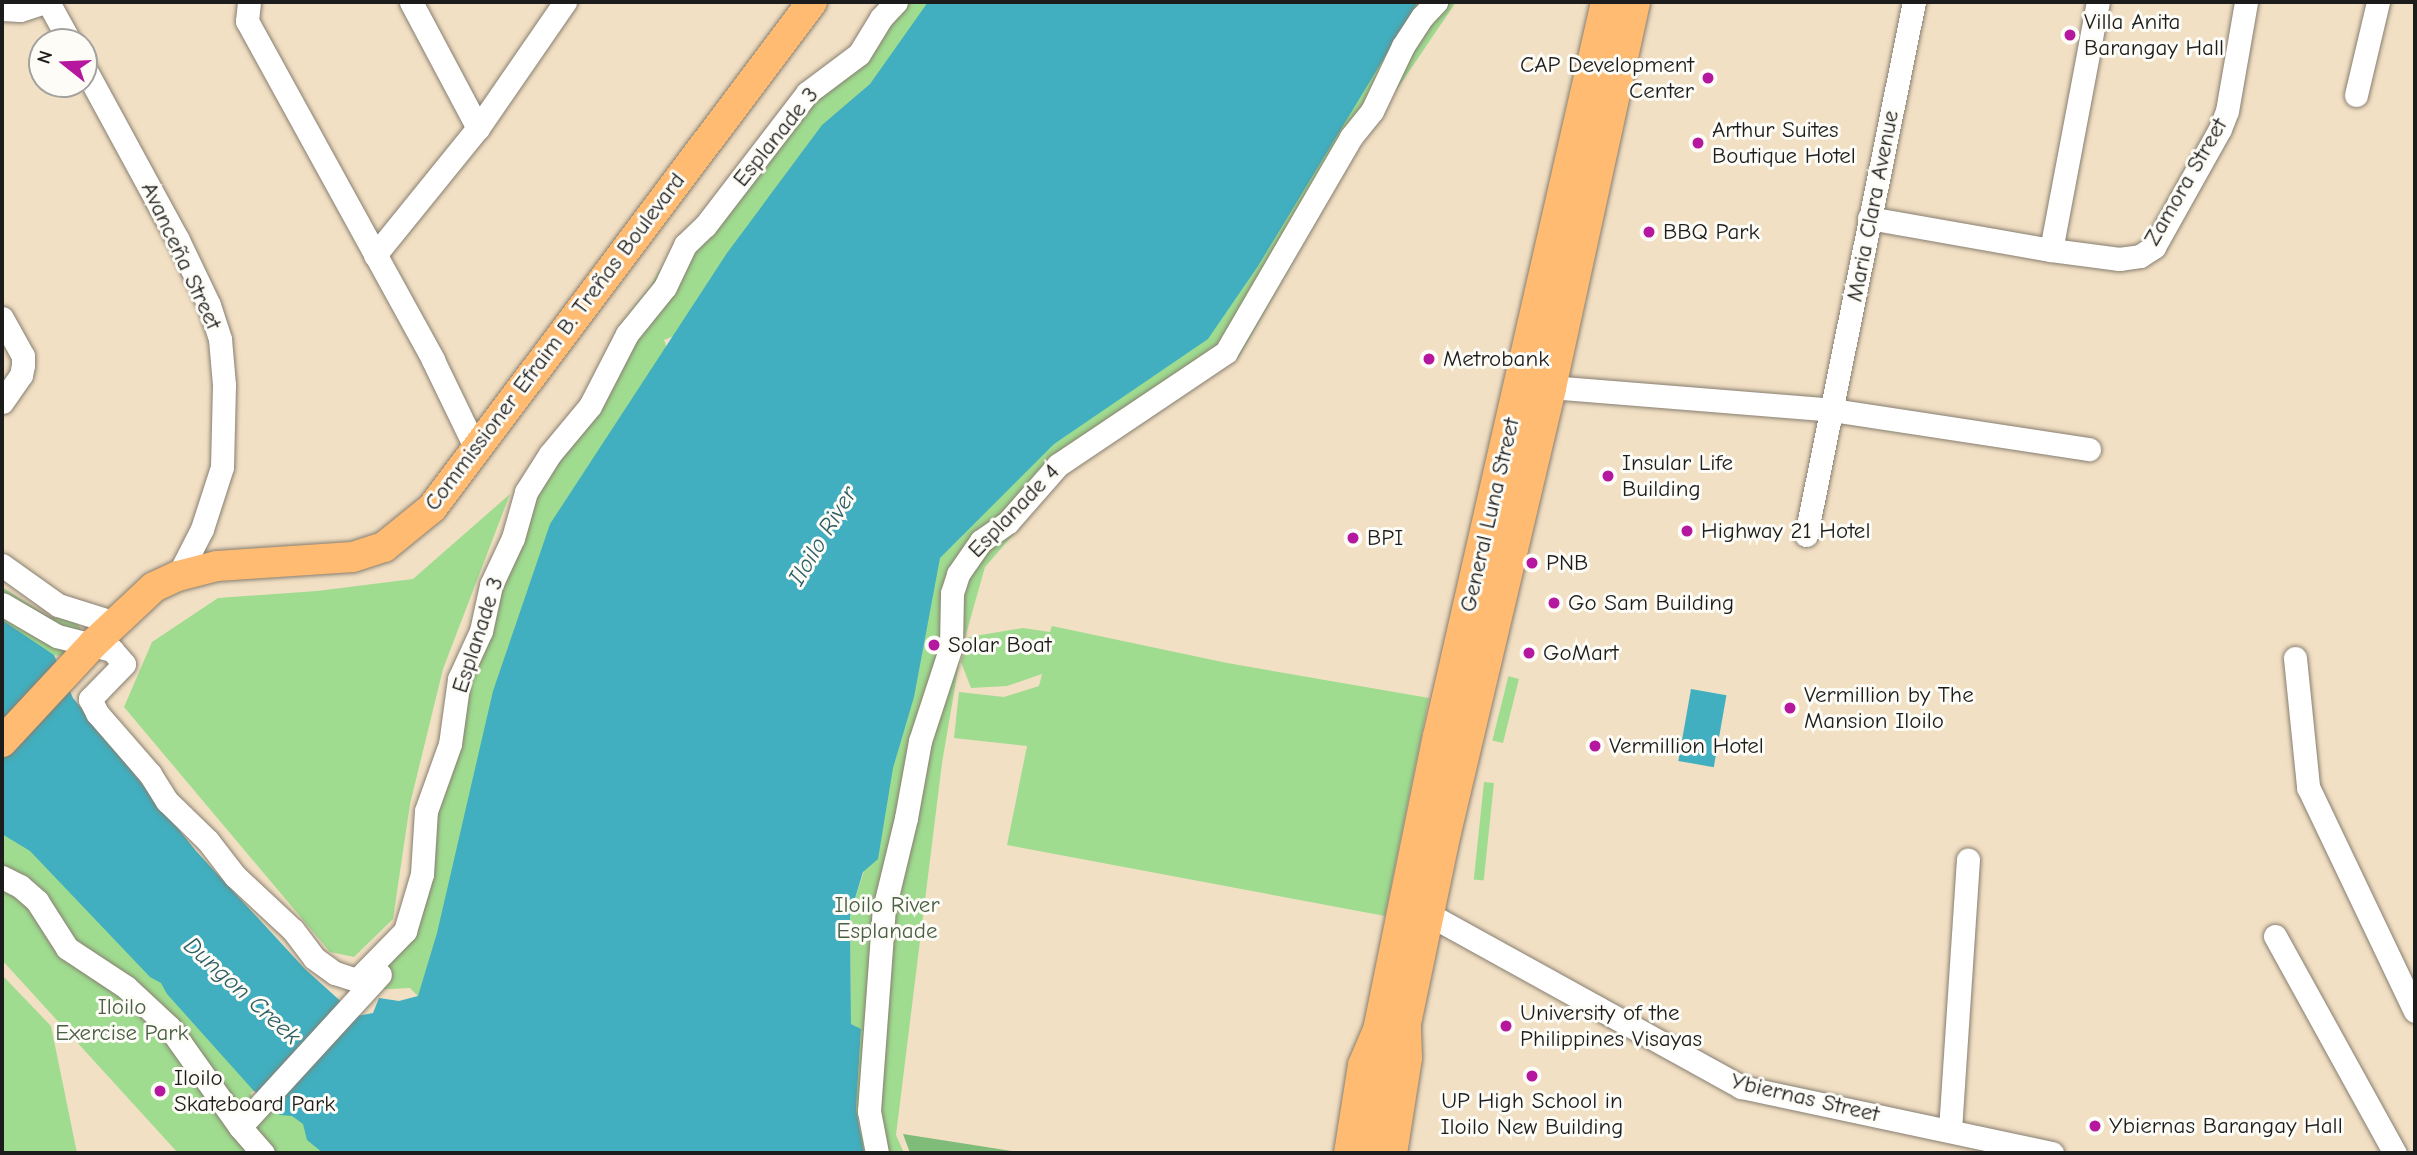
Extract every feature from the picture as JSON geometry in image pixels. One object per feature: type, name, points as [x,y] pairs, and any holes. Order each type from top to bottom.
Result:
[{"type":"highway","name":"General Luna Street","points":[[1350,1153],[1364,1065],[1389,1036],[1428,914],[1549,387],[1551,311],[1607,2]]},
{"type":"highway","name":"General Luna Street","points":[[1390,1153],[1405,1057],[1389,1036],[1412,860],[1551,311],[1633,2]]},
{"type":"main road","name":"Commissioner Efraim B. Treñas Boulevard","points":[[2,742],[115,623],[154,587],[178,576],[217,566],[353,557],[384,547],[432,508],[812,2]]},
{"type":"main road","points":[[1367,1153],[1389,1036]]},
{"type":"street","points":[[2,9],[20,10],[46,2],[62,28]]},
{"type":"street","points":[[249,2],[247,21],[433,360],[476,449]]},
{"type":"street","points":[[411,2],[478,128]]},
{"type":"street","name":"Esplanade 3","points":[[84,655],[112,650],[124,664],[90,699],[97,713],[144,766],[181,817],[208,841],[235,876],[293,930],[314,958],[335,973],[357,980],[405,931],[422,874],[426,811],[450,744],[459,679],[481,631],[491,585],[513,538],[526,492],[550,454],[590,406],[627,334],[665,286],[685,245],[705,226],[807,93],[859,54],[881,18],[896,2]]},
{"type":"street","name":"Esplanade 4","points":[[877,1153],[869,1096],[878,1025],[884,909],[906,818],[920,741],[951,646],[952,593],[958,574],[981,541],[1007,522],[1058,465],[1226,352],[1351,136],[1372,111],[1403,46],[1422,17],[1436,2]]},
{"type":"street","name":"Maria Clara Avenue","points":[[1806,535],[1914,2]]},
{"type":"street","points":[[2052,250],[2098,2]]},
{"type":"street","name":"Zamora Street","points":[[1869,218],[2052,250],[2130,259],[2154,247],[2220,129],[2227,111],[2246,2]]},
{"type":"street","points":[[2356,95],[2378,2]]},
{"type":"street","points":[[375,255],[478,128],[558,5]]},
{"type":"street","name":"Avanceña Street","points":[[98,93],[177,238],[209,305],[220,339],[224,385],[222,467],[202,529],[178,576]]},
{"type":"street","points":[[2,317],[23,356],[23,365],[21,375],[2,401]]},
{"type":"street","points":[[1549,387],[1833,410],[2089,449]]},
{"type":"street","points":[[2,565],[58,605],[115,623]]},
{"type":"street","points":[[2,604],[74,643],[84,655]]},
{"type":"street","points":[[2295,658],[2308,788],[2415,1011]]},
{"type":"street","points":[[1950,1130],[1968,860]]},
{"type":"street","points":[[2,877],[20,886],[37,901],[67,948],[126,987],[169,1027],[240,1127],[263,1153]]},
{"type":"street","name":"Ybiernas Street","points":[[1428,914],[1741,1087],[2052,1153]]},
{"type":"street","points":[[2275,936],[2395,1153]]},
{"type":"street","points":[[240,1127],[358,996],[399,955],[392,946]]},
{"type":"green space","points":[[882,2],[951,2],[697,327],[664,340],[680,382],[433,1012],[410,988],[351,991],[310,966],[107,735],[78,697],[123,651],[102,699],[116,722],[241,868],[320,951],[336,962],[357,968],[398,927],[413,872],[452,673],[619,326],[651,285],[678,240],[853,47]]},
{"type":"green space","name":"Iloilo River Esplanade","points":[[1405,2],[1456,2],[1360,144],[1239,357],[1069,470],[985,567],[961,652],[942,763],[896,1135],[904,1153],[846,1153],[861,1132],[856,1109],[861,1030],[851,1024],[850,914],[878,828],[939,558],[958,540]]},
{"type":"green space","points":[[510,494],[443,669],[410,804],[393,919],[354,957],[330,952],[124,707],[152,642],[218,598],[317,591],[413,579]]},
{"type":"green space","points":[[2,587],[48,616],[76,622],[85,635],[66,656],[2,652]]},
{"type":"green space","points":[[1052,626],[1227,663],[1429,698],[1385,916],[1007,845],[1027,746],[954,738],[959,692],[1004,697],[1039,686],[1042,674],[1007,686],[971,688],[961,662],[969,637],[1023,628],[1050,632]]},
{"type":"green space","points":[[1508,676],[1519,679],[1503,743],[1492,740]]},
{"type":"green space","points":[[1484,782],[1494,783],[1484,881],[1474,879]]},
{"type":"green space","name":"Iloilo Exercise Park","points":[[2,802],[262,1085],[250,1093],[253,1097],[270,1112],[292,1095],[360,1153],[178,1153],[2,960]]},
{"type":"green space","points":[[2,975],[51,1026],[77,1153],[2,1153]]},
{"type":"green space","points":[[903,1134],[1024,1153],[910,1153]]},
{"type":"water","points":[[928,2],[1418,2],[1258,266],[1208,339],[1054,444],[940,558],[914,697],[893,768],[878,859],[863,872],[850,915],[851,1024],[861,1029],[856,1109],[864,1153],[323,1153],[307,1140],[303,1124],[292,1116],[280,1115],[253,1090],[167,994],[161,983],[150,977],[30,851],[2,834],[2,620],[54,655],[73,698],[196,851],[305,969],[357,1016],[373,1013],[379,998],[399,1001],[418,996],[437,933],[493,691],[550,524],[727,253],[822,125],[870,84]]},
{"type":"water","points":[[1691,689],[1726,695],[1714,767],[1678,761]]},
{"type":"place","name":"Villa Anita Barangay Hall","points":[[2070,35]]},
{"type":"place","name":"CAP Development Center","points":[[1708,78]]},
{"type":"place","name":"Arthur Suites Boutique Hotel","points":[[1698,143]]},
{"type":"place","name":"BBQ Park","points":[[1649,232]]},
{"type":"place","name":"Metrobank","points":[[1429,359]]},
{"type":"place","name":"Insular Life Building","points":[[1608,476]]},
{"type":"place","name":"Highway 21 Hotel","points":[[1687,531]]},
{"type":"place","name":"BPI","points":[[1353,538]]},
{"type":"place","name":"PNB","points":[[1532,563]]},
{"type":"place","name":"Go Sam Building","points":[[1554,603]]},
{"type":"place","name":"Solar Boat","points":[[934,645]]},
{"type":"place","name":"GoMart","points":[[1529,653]]},
{"type":"place","name":"Vermillion by The Mansion Iloilo","points":[[1790,708]]},
{"type":"place","name":"Vermillion Hotel","points":[[1595,746]]},
{"type":"place","name":"University of the Philippines Visayas","points":[[1506,1026]]},
{"type":"place","name":"UP High School in Iloilo New Building","points":[[1532,1076]]},
{"type":"place","name":"Iloilo Skateboard Park","points":[[160,1091]]},
{"type":"place","name":"Ybiernas Barangay Hall","points":[[2095,1126]]},
{"type":"water label","name":"Iloilo River","points":[[823,536]]},
{"type":"water label","name":"Dungon Creek","points":[[242,991]]}]
